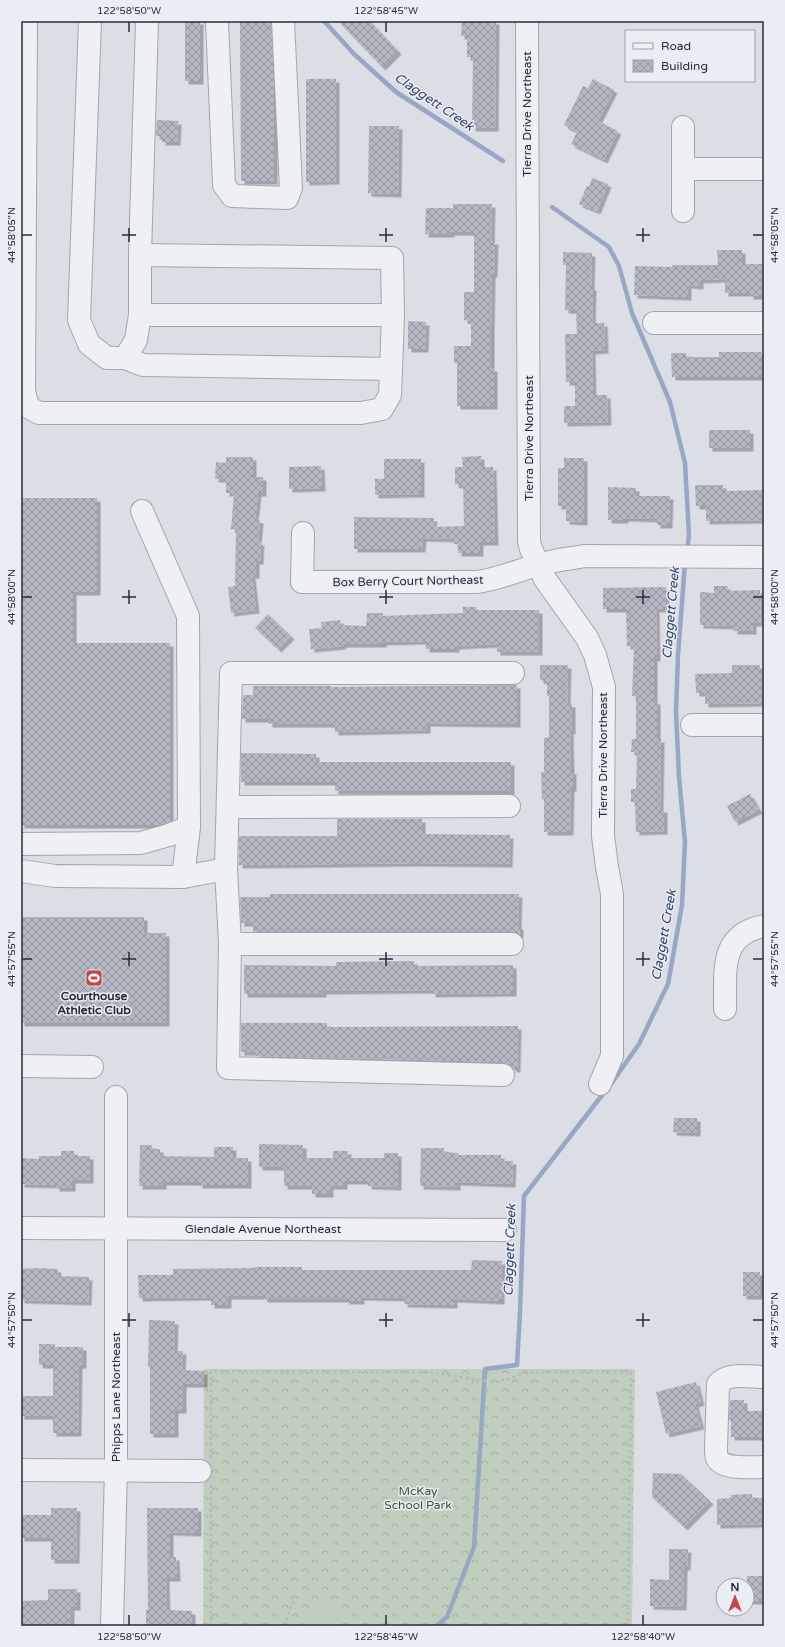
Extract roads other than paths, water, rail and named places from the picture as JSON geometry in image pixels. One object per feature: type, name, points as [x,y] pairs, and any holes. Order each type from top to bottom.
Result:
[{"type":"street","points":[[26,21],[24,391],[28,407],[39,413],[361,413],[382,409],[390,395],[393,315],[392,258],[140,255]]},
{"type":"street","points":[[90,21],[79,320],[89,344],[107,358],[125,358],[143,365],[391,369]]},
{"type":"street","points":[[125,358],[136,340],[140,315],[140,255],[147,21]]},
{"type":"street","points":[[217,21],[224,185],[232,196],[287,198],[291,188],[283,21]]},
{"type":"street","name":"Tierra Drive Northeast","points":[[527,21],[529,541],[538,565],[555,595],[575,619],[587,638],[600,672],[604,688],[603,836],[612,894],[612,1056],[600,1084]]},
{"type":"street","points":[[683,211],[684,126]]},
{"type":"street","points":[[683,169],[764,169]]},
{"type":"street","points":[[140,315],[393,315]]},
{"type":"street","points":[[654,323],[764,323]]},
{"type":"street","points":[[142,511],[188,616],[189,827],[183,877]]},
{"type":"street","name":"Box Berry Court Northeast","points":[[303,533],[302,582],[477,582],[493,579],[538,565]]},
{"type":"street","points":[[538,565],[565,558],[585,556],[764,557]]},
{"type":"street","points":[[503,1075],[228,1068],[230,944],[226,869],[231,673],[513,673]]},
{"type":"street","points":[[692,725],[764,725]]},
{"type":"street","points":[[228,807],[509,806]]},
{"type":"street","points":[[21,844],[141,843],[169,835],[189,827]]},
{"type":"street","points":[[21,871],[55,876],[183,877],[226,869]]},
{"type":"street","points":[[725,1009],[726,965],[732,944],[738,936],[746,931],[764,926]]},
{"type":"street","points":[[230,944],[512,944]]},
{"type":"street","points":[[21,1066],[92,1067]]},
{"type":"street","name":"Phipps Lane Northeast","points":[[112,1626],[116,1470],[116,1097]]},
{"type":"street","name":"Glendale Avenue Northeast","points":[[21,1228],[505,1230]]},
{"type":"street","points":[[764,1377],[730,1376],[722,1378],[718,1384],[716,1448],[717,1458],[721,1462],[736,1467],[764,1467]]},
{"type":"street","points":[[21,1470],[207,1471]]},
{"type":"waterway","name":"Claggett Creek","points":[[324,21],[354,54],[396,92],[503,161]]},
{"type":"waterway","name":"Claggett Creek","points":[[552,207],[609,247],[619,266],[632,313],[670,402],[685,463],[689,535],[687,552]]},
{"type":"waterway","name":"Claggett Creek","points":[[611,1084],[639,1044],[668,984],[682,905],[685,842],[679,777],[676,712],[678,655],[685,563]]},
{"type":"waterway","name":"Claggett Creek","points":[[436,1626],[447,1617],[474,1547],[485,1369],[517,1365],[524,1196],[606,1090]]},
{"type":"place","name":"Courthouse Athletic Club","points":[[94,978]]},
{"type":"park label","name":"McKay School Park","points":[[418,1498]]}]
